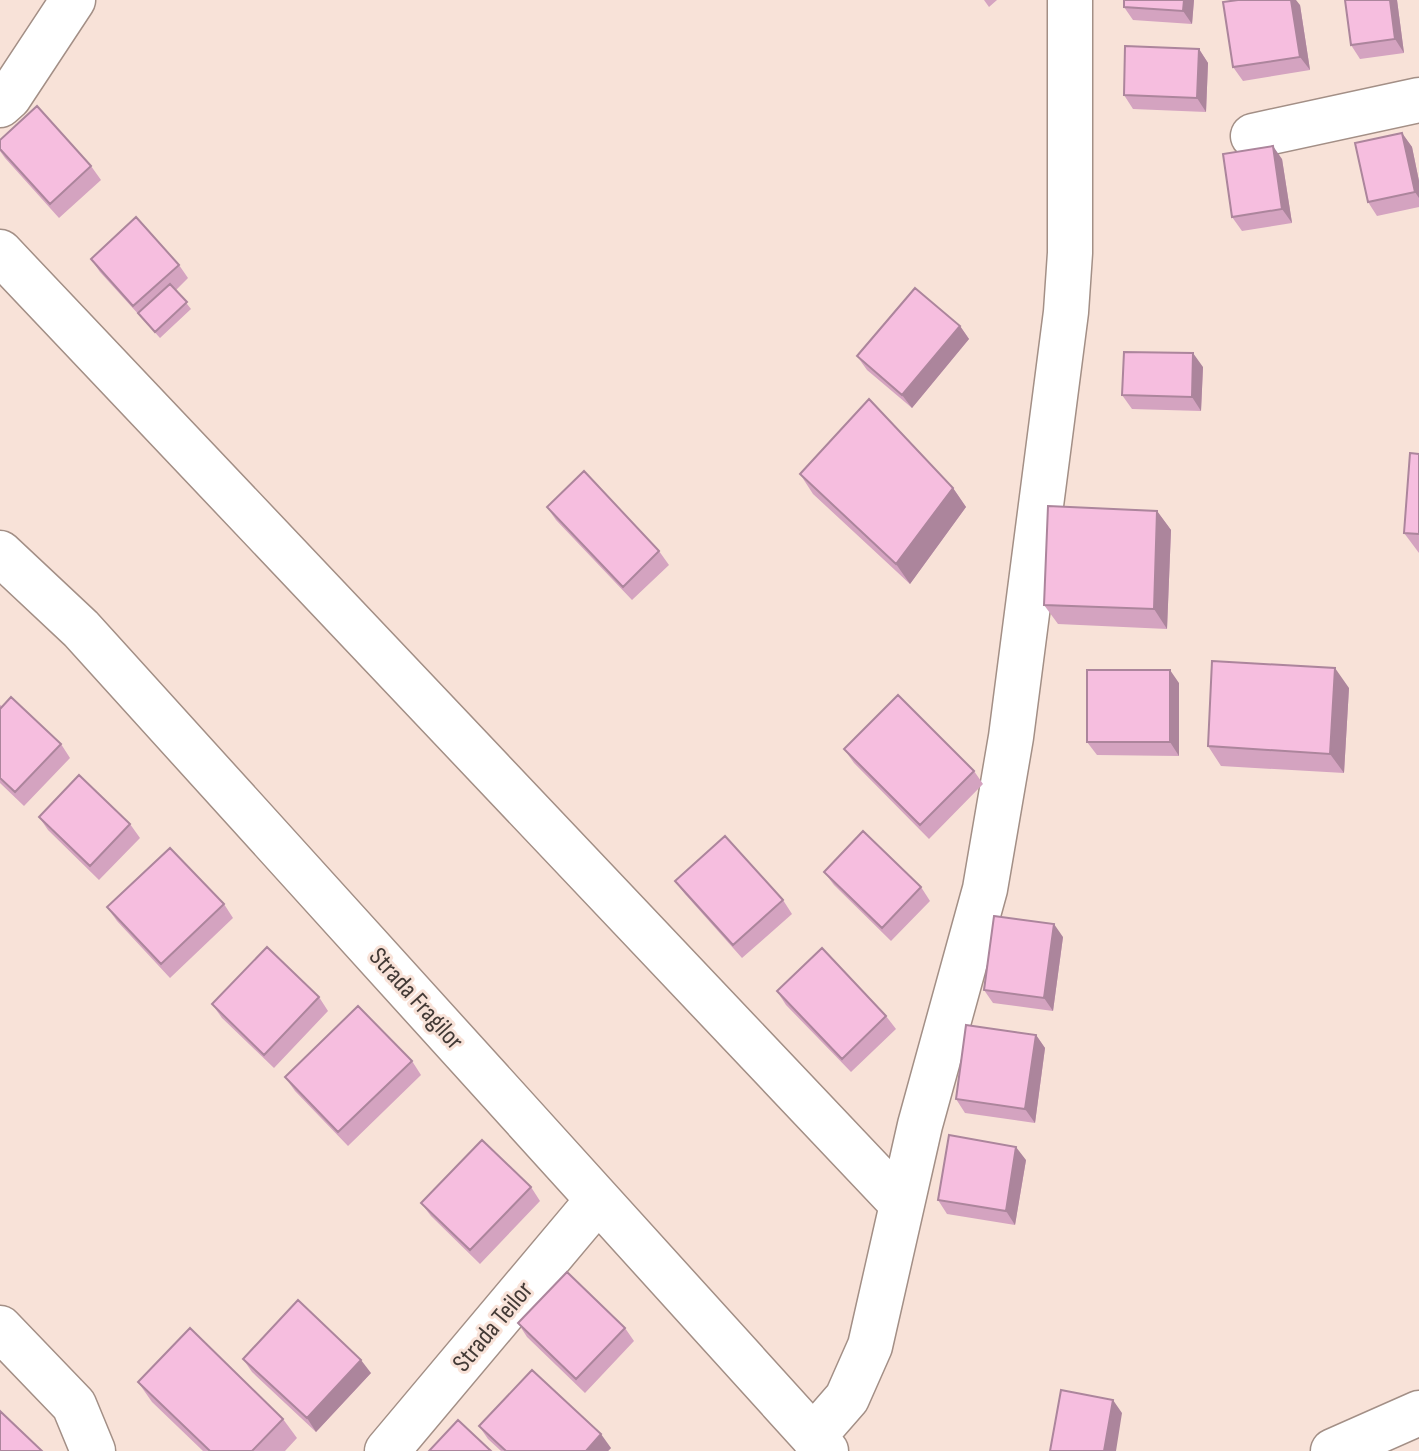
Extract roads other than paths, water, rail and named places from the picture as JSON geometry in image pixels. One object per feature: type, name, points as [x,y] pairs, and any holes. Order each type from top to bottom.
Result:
[{"type":"street","points":[[0,105],[9,97],[73,0]]},
{"type":"street","points":[[819,1444],[847,1398],[870,1346],[920,1125],[985,889],[1011,737],[1067,298],[1070,253],[1070,0]]},
{"type":"street","points":[[1253,136],[1419,100]]},
{"type":"street","points":[[0,252],[902,1204]]},
{"type":"street","name":"Strada Fragilor","points":[[0,553],[81,629],[819,1444]]},
{"type":"street","name":"Strada Teilor","points":[[387,1451],[597,1201]]},
{"type":"street","points":[[0,1328],[74,1405],[93,1451]]},
{"type":"street","points":[[1333,1451],[1419,1413]]}]
